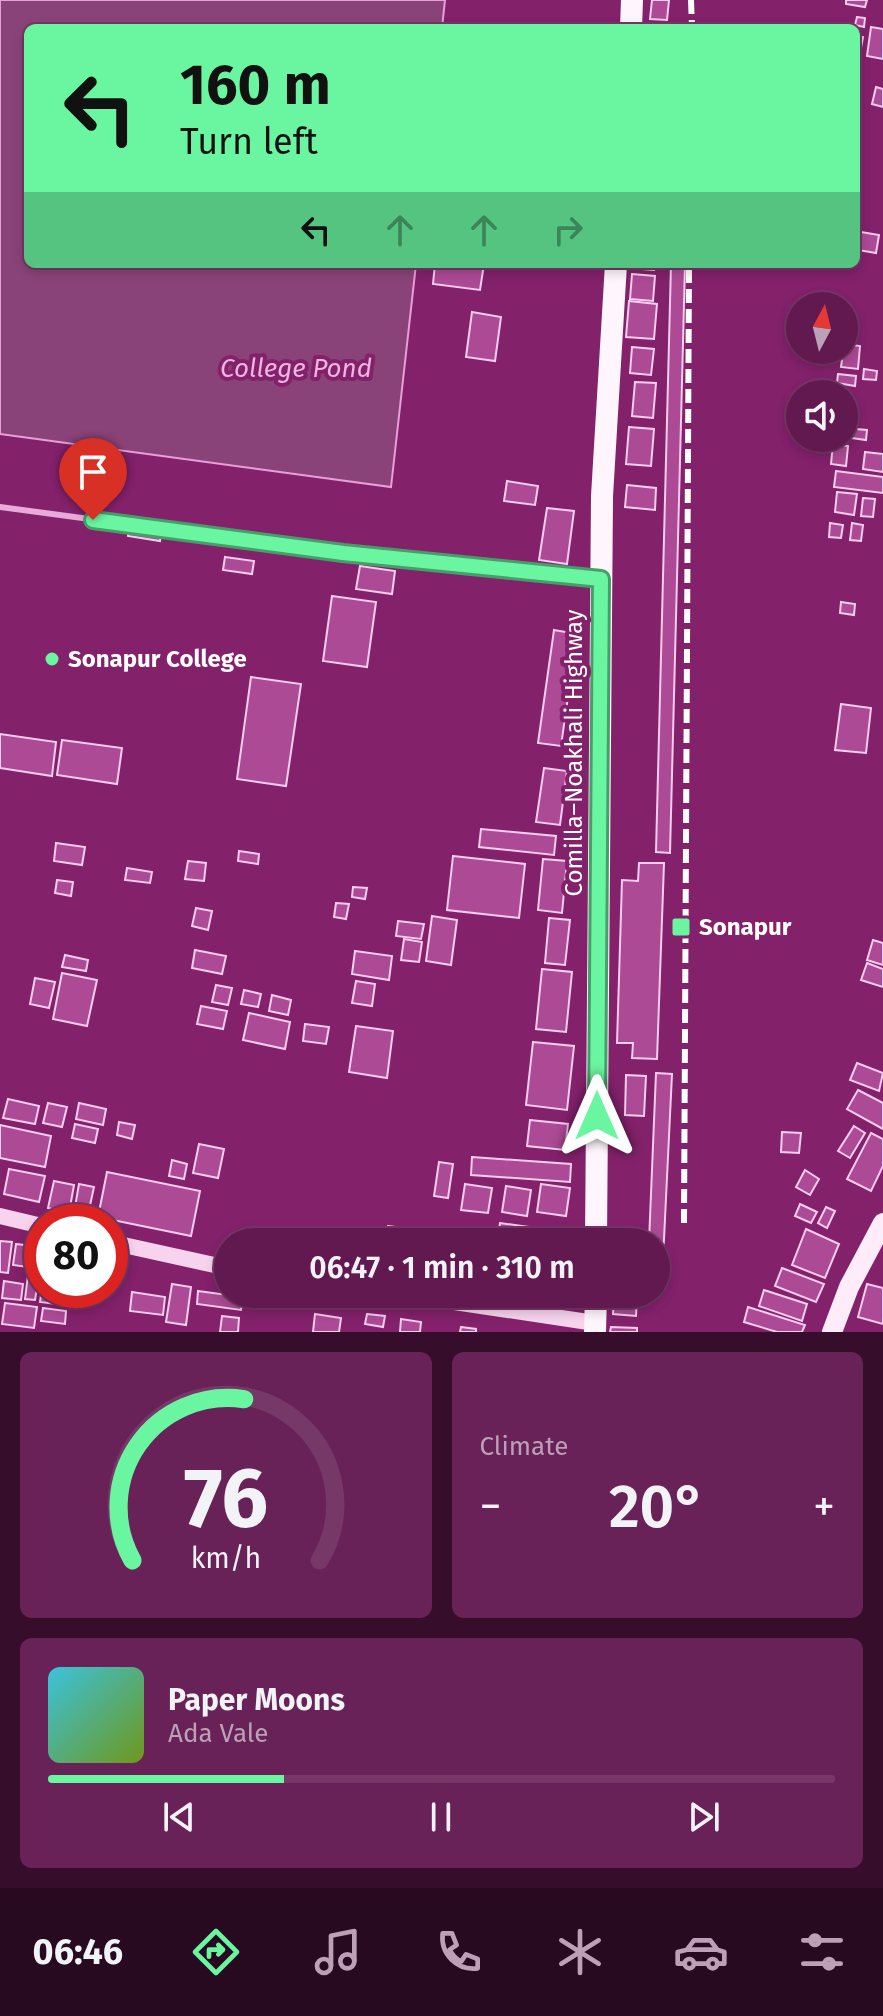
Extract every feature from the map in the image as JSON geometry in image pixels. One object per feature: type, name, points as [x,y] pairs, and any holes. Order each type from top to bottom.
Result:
[{"type":"highway","points":[[631,24],[632,0]]},
{"type":"highway","name":"Comilla–Noakhali Highway","points":[[596,1228],[602,496],[616,268]]},
{"type":"highway","points":[[595,1328],[596,1308]]},
{"type":"main road","points":[[0,1216],[24,1222]]},
{"type":"main road","points":[[832,1332],[849,1287],[883,1223]]},
{"type":"main road","points":[[128,1246],[214,1265]]},
{"type":"main road","points":[[481,1308],[595,1328]]},
{"type":"lane","points":[[0,507],[343,553],[601,579]]},
{"type":"water","name":"College Pond","points":[[0,0],[445,0],[442,24],[24,24],[24,268],[416,268],[391,487],[0,434]]},
{"type":"building","points":[[652,0],[669,0],[667,20],[650,19]]},
{"type":"building","points":[[846,0],[867,0],[865,7],[846,4]]},
{"type":"building","points":[[857,17],[865,18],[864,27],[855,24]]},
{"type":"building","points":[[871,27],[883,29],[883,59],[867,56]]},
{"type":"building","points":[[876,87],[883,89],[883,107],[872,104]]},
{"type":"building","points":[[861,232],[879,235],[876,253],[860,250]]},
{"type":"building","points":[[435,268],[483,268],[480,290],[433,284]]},
{"type":"building","points":[[671,268],[685,268],[670,853],[656,852]]},
{"type":"building","points":[[632,274],[655,276],[653,301],[630,299]]},
{"type":"building","points":[[629,301],[657,304],[654,339],[626,337]]},
{"type":"building","points":[[472,312],[501,317],[495,361],[466,357]]},
{"type":"building","points":[[860,346],[858,369],[841,367],[841,364],[858,364]]},
{"type":"building","points":[[632,347],[654,349],[651,375],[630,373]]},
{"type":"building","points":[[864,369],[877,371],[876,380],[863,379]]},
{"type":"building","points":[[838,374],[856,376],[856,380],[837,380]]},
{"type":"building","points":[[635,382],[656,383],[653,418],[632,416]]},
{"type":"building","points":[[629,427],[654,429],[651,466],[626,464]]},
{"type":"building","points":[[858,429],[867,430],[866,440],[858,439]]},
{"type":"building","points":[[832,452],[847,452],[846,466],[831,464]]},
{"type":"building","points":[[865,452],[883,454],[883,472],[863,469]]},
{"type":"building","points":[[836,471],[883,477],[883,493],[834,487]]},
{"type":"building","points":[[507,481],[538,486],[535,505],[504,501]]},
{"type":"building","points":[[627,485],[656,488],[655,510],[625,507]]},
{"type":"building","points":[[837,492],[857,494],[854,515],[835,512]]},
{"type":"building","points":[[863,498],[875,499],[873,517],[861,516]]},
{"type":"building","points":[[547,508],[574,511],[567,564],[539,560]]},
{"type":"building","points":[[130,522],[162,527],[160,541],[128,536]]},
{"type":"building","points":[[830,523],[843,525],[841,538],[829,537]]},
{"type":"building","points":[[852,523],[863,525],[861,541],[850,540]]},
{"type":"building","points":[[225,557],[254,561],[252,574],[223,570]]},
{"type":"building","points":[[360,566],[395,571],[392,594],[356,589]]},
{"type":"building","points":[[332,596],[376,602],[367,667],[323,661]]},
{"type":"building","points":[[841,602],[855,604],[854,615],[840,613]]},
{"type":"building","points":[[554,630],[577,634],[561,746],[538,743]]},
{"type":"building","points":[[251,677],[301,684],[286,786],[237,779]]},
{"type":"building","points":[[841,704],[871,708],[866,753],[835,750]]},
{"type":"building","points":[[0,734],[56,742],[52,776],[0,768]]},
{"type":"building","points":[[62,740],[122,748],[117,784],[57,775]]},
{"type":"building","points":[[544,768],[567,771],[560,825],[536,822]]},
{"type":"building","points":[[481,829],[556,836],[554,855],[479,847]]},
{"type":"building","points":[[56,843],[85,847],[82,865],[54,861]]},
{"type":"building","points":[[239,851],[259,854],[258,864],[238,861]]},
{"type":"building","points":[[453,856],[525,864],[519,918],[447,910]]},
{"type":"building","points":[[543,859],[567,861],[562,913],[538,910]]},
{"type":"building","points":[[188,861],[206,863],[204,881],[185,879]]},
{"type":"building","points":[[639,863],[664,863],[657,1059],[632,1058],[633,1043],[617,1043],[622,880],[638,881]]},
{"type":"building","points":[[127,868],[152,872],[150,883],[125,880]]},
{"type":"building","points":[[57,880],[73,882],[71,896],[55,893]]},
{"type":"building","points":[[353,887],[367,888],[365,899],[352,897]]},
{"type":"building","points":[[336,903],[349,904],[346,919],[334,917]]},
{"type":"building","points":[[196,908],[212,911],[208,930],[192,926]]},
{"type":"building","points":[[432,916],[457,920],[451,965],[426,961]]},
{"type":"building","points":[[549,918],[570,920],[565,965],[545,963]]},
{"type":"building","points":[[398,921],[424,924],[421,939],[396,936]]},
{"type":"building","points":[[404,939],[422,942],[419,962],[401,960]]},
{"type":"building","points":[[873,940],[883,943],[883,965],[867,960]]},
{"type":"building","points":[[195,950],[226,956],[222,974],[192,968]]},
{"type":"building","points":[[355,951],[392,956],[389,980],[352,974]]},
{"type":"building","points":[[65,955],[88,960],[86,971],[62,967]]},
{"type":"building","points":[[867,963],[883,969],[883,987],[861,980]]},
{"type":"building","points":[[542,969],[572,972],[566,1032],[536,1029]]},
{"type":"building","points":[[62,973],[97,980],[87,1026],[53,1019]]},
{"type":"building","points":[[35,978],[55,982],[49,1008],[30,1004]]},
{"type":"building","points":[[356,981],[375,984],[372,1006],[352,1003]]},
{"type":"building","points":[[216,985],[232,988],[228,1005],[212,1002]]},
{"type":"building","points":[[244,990],[261,994],[258,1007],[241,1004]]},
{"type":"building","points":[[272,995],[291,1000],[288,1015],[269,1011]]},
{"type":"building","points":[[201,1006],[227,1011],[223,1029],[197,1024]]},
{"type":"building","points":[[249,1013],[290,1022],[285,1049],[243,1040]]},
{"type":"building","points":[[305,1024],[329,1027],[326,1044],[303,1041]]},
{"type":"building","points":[[356,1026],[393,1031],[387,1078],[349,1072]]},
{"type":"building","points":[[533,1042],[574,1046],[567,1110],[526,1105]]},
{"type":"building","points":[[857,1063],[883,1073],[879,1091],[850,1080]]},
{"type":"building","points":[[656,1073],[672,1074],[665,1228],[650,1228]]},
{"type":"building","points":[[626,1075],[646,1076],[644,1116],[625,1115]]},
{"type":"building","points":[[858,1090],[883,1103],[883,1129],[847,1109]]},
{"type":"building","points":[[8,1099],[39,1106],[35,1124],[3,1118]]},
{"type":"building","points":[[48,1103],[67,1107],[62,1127],[43,1123]]},
{"type":"building","points":[[79,1103],[106,1109],[103,1125],[76,1119]]},
{"type":"building","points":[[530,1120],[568,1124],[565,1150],[527,1146]]},
{"type":"building","points":[[119,1122],[135,1125],[132,1139],[117,1135]]},
{"type":"building","points":[[75,1124],[98,1129],[95,1143],[72,1138]]},
{"type":"building","points":[[0,1125],[51,1136],[45,1167],[0,1158]]},
{"type":"building","points":[[854,1126],[865,1133],[850,1158],[838,1151]]},
{"type":"building","points":[[782,1132],[801,1133],[799,1153],[781,1152]]},
{"type":"building","points":[[871,1133],[883,1139],[883,1166],[871,1191],[847,1179]]},
{"type":"building","points":[[199,1144],[224,1149],[218,1178],[193,1173]]},
{"type":"building","points":[[472,1157],[571,1164],[570,1182],[471,1175]]},
{"type":"building","points":[[172,1160],[187,1164],[184,1179],[169,1176]]},
{"type":"building","points":[[439,1162],[453,1164],[448,1198],[434,1196]]},
{"type":"building","points":[[9,1169],[45,1176],[39,1202],[4,1194]]},
{"type":"building","points":[[805,1170],[819,1179],[810,1195],[796,1187]]},
{"type":"building","points":[[107,1172],[200,1191],[191,1236],[128,1223],[128,1204],[101,1204]]},
{"type":"building","points":[[54,1181],[74,1185],[71,1204],[49,1204]]},
{"type":"building","points":[[79,1184],[94,1187],[90,1204],[76,1204]]},
{"type":"building","points":[[465,1184],[492,1188],[488,1213],[461,1210]]},
{"type":"building","points":[[541,1184],[570,1188],[566,1216],[537,1212]]},
{"type":"building","points":[[506,1186],[531,1190],[527,1216],[502,1212]]},
{"type":"building","points":[[800,1204],[817,1212],[811,1223],[795,1216]]},
{"type":"building","points":[[826,1207],[835,1211],[827,1228],[818,1223]]},
{"type":"building","points":[[500,1223],[536,1228],[499,1228]]},
{"type":"building","points":[[806,1229],[839,1244],[825,1278],[792,1265]]},
{"type":"building","points":[[0,1241],[12,1242],[8,1273],[0,1272]]},
{"type":"building","points":[[16,1244],[24,1245],[24,1267],[13,1265]]},
{"type":"building","points":[[782,1268],[824,1284],[816,1302],[775,1286]]},
{"type":"building","points":[[4,1281],[23,1284],[21,1300],[2,1298]]},
{"type":"building","points":[[172,1284],[191,1287],[186,1325],[166,1322]]},
{"type":"building","points":[[867,1284],[883,1288],[883,1324],[858,1317]]},
{"type":"building","points":[[764,1290],[807,1304],[802,1321],[759,1306]]},
{"type":"building","points":[[198,1291],[214,1293],[214,1306],[197,1304]]},
{"type":"building","points":[[132,1292],[165,1297],[163,1315],[130,1311]]},
{"type":"building","points":[[5,1303],[37,1308],[34,1328],[2,1324]]},
{"type":"building","points":[[748,1307],[805,1325],[802,1332],[777,1332],[744,1322]]},
{"type":"building","points":[[43,1308],[66,1311],[65,1324],[41,1321]]},
{"type":"building","points":[[613,1308],[636,1308],[636,1316],[613,1314]]},
{"type":"building","points":[[315,1314],[341,1318],[339,1332],[313,1332]]},
{"type":"building","points":[[367,1314],[385,1316],[383,1327],[365,1324]]},
{"type":"building","points":[[222,1316],[239,1318],[238,1332],[220,1332]]},
{"type":"building","points":[[401,1319],[421,1322],[420,1332],[400,1332]]},
{"type":"building","points":[[461,1327],[476,1329],[476,1332],[460,1332]]},
{"type":"building","points":[[611,1327],[637,1328],[637,1332],[610,1332]]},
{"type":"railway","points":[[691,0],[692,24]]},
{"type":"railway","points":[[684,1223],[689,268]]},
{"type":"place","name":"Sonapur College","points":[[52,659]]},
{"type":"place","name":"Sonapur","points":[[681,927]]},
{"type":"route","points":[[93,520],[343,553],[601,579],[597,1116]]}]
